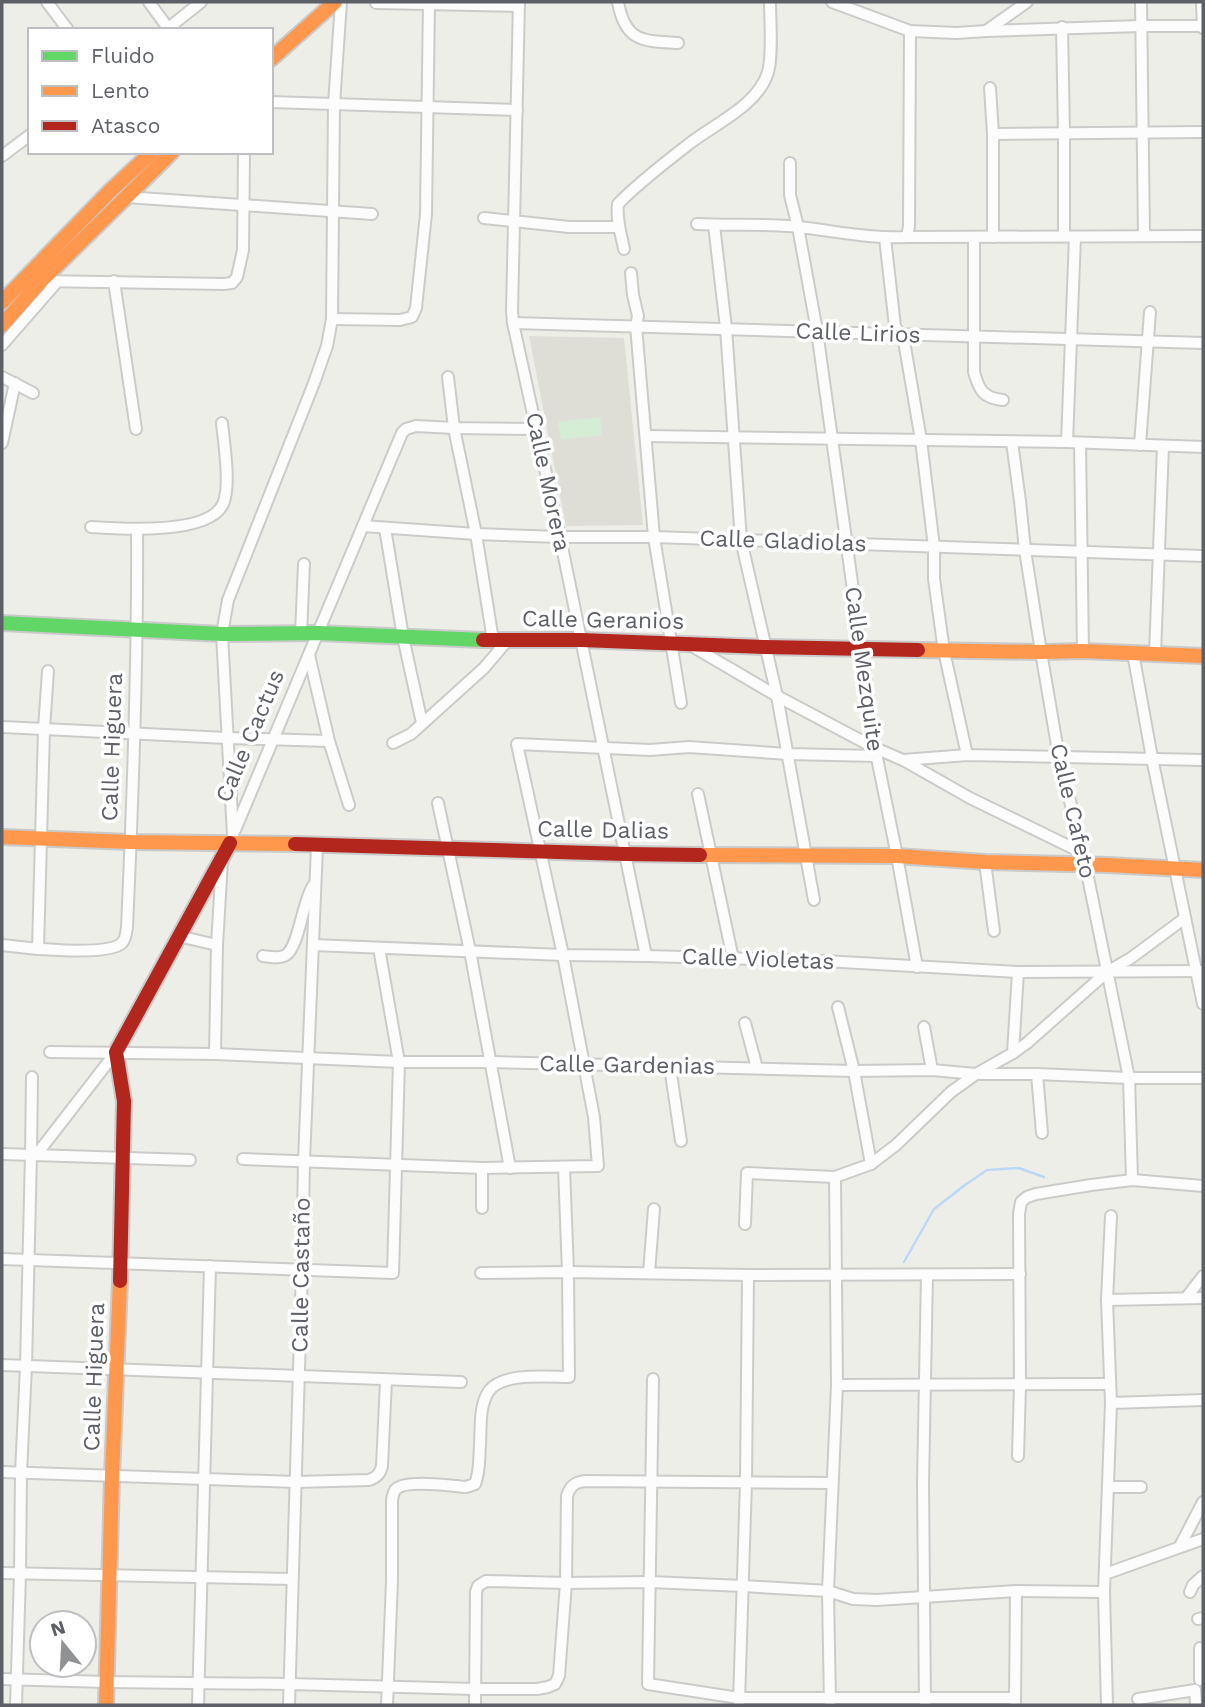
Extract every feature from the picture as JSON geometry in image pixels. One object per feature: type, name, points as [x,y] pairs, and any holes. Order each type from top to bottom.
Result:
[{"type":"street","points":[[47,2],[66,28]]},
{"type":"street","points":[[149,2],[166,28]]},
{"type":"street","points":[[168,28],[201,2]]},
{"type":"street","points":[[273,43],[322,2]]},
{"type":"street","points":[[273,57],[338,2]]},
{"type":"street","points":[[231,839],[222,634],[231,589],[314,383],[327,346],[332,319],[338,2]]},
{"type":"street","points":[[332,319],[400,320],[412,317],[416,308],[426,214],[429,2]]},
{"type":"street","points":[[618,2],[622,16],[634,36],[645,41],[677,43]]},
{"type":"street","points":[[624,249],[617,209],[621,201],[689,144],[742,107],[753,97],[768,72],[770,2]]},
{"type":"street","points":[[832,2],[910,31],[957,33],[1062,27],[1203,27],[1202,3]]},
{"type":"street","points":[[986,31],[1027,2]]},
{"type":"street","points":[[1141,2],[1144,236]]},
{"type":"street","points":[[376,3],[519,4]]},
{"type":"street","name":"Calle Morera","points":[[519,4],[513,323],[646,956]]},
{"type":"street","points":[[1062,27],[1072,340],[1067,442]]},
{"type":"street","points":[[907,237],[910,31]]},
{"type":"street","points":[[990,88],[993,237]]},
{"type":"street","points":[[273,102],[517,110]]},
{"type":"street","points":[[993,134],[1203,132]]},
{"type":"street","points":[[2,156],[28,136]]},
{"type":"street","points":[[2,302],[150,154]]},
{"type":"street","points":[[2,325],[41,281],[170,154]]},
{"type":"street","points":[[41,281],[232,282],[240,269],[243,250],[244,154]]},
{"type":"street","name":"Calle Mezquite","points":[[790,163],[790,195],[817,331],[876,752],[917,967]]},
{"type":"street","points":[[126,197],[372,214]]},
{"type":"street","points":[[484,218],[569,227],[619,227]]},
{"type":"street","points":[[696,224],[797,227],[885,238],[1203,236]]},
{"type":"street","points":[[714,225],[726,328],[741,540],[788,754],[814,900]]},
{"type":"street","points":[[974,237],[974,372],[976,382],[986,395],[991,399],[1003,400]]},
{"type":"street","points":[[885,238],[895,326],[904,341],[921,440],[934,547],[934,579],[944,651],[967,755]]},
{"type":"street","points":[[631,272],[638,316],[636,326],[654,537],[681,704]]},
{"type":"street","points":[[114,281],[135,429]]},
{"type":"street","points":[[2,345],[57,282]]},
{"type":"street","points":[[1140,445],[1150,312]]},
{"type":"street","name":"Calle Lirios","points":[[513,323],[1203,343]]},
{"type":"street","points":[[2,377],[33,393]]},
{"type":"street","points":[[393,743],[411,734],[484,668],[500,640],[454,428],[447,377]]},
{"type":"street","points":[[2,443],[15,383]]},
{"type":"street","points":[[91,527],[137,530],[204,521],[218,511],[224,502],[226,491],[222,424]]},
{"type":"street","name":"Calle Cactus","points":[[116,1052],[231,839],[402,433],[405,429],[416,426],[454,428]]},
{"type":"street","points":[[454,428],[536,429]]},
{"type":"street","points":[[646,436],[1067,442],[1203,447]]},
{"type":"street","name":"Calle Cafeto","points":[[1012,442],[1025,550],[1059,757],[1084,859],[1129,1078],[1132,1180]]},
{"type":"street","points":[[1080,443],[1083,651]]},
{"type":"street","points":[[1155,654],[1163,446]]},
{"type":"street","name":"Calle Gladiolas","points":[[363,526],[476,534],[846,542],[1203,556]]},
{"type":"street","points":[[385,528],[403,637],[422,723]]},
{"type":"street","name":"Calle Higuera","points":[[38,949],[102,950],[115,947],[125,938],[135,733],[137,530]]},
{"type":"street","points":[[301,634],[304,564]]},
{"type":"street","name":"Calle Geranios","points":[[2,623],[222,634],[317,633],[765,647],[1083,651],[1203,656]]},
{"type":"street","points":[[686,643],[876,752],[903,761],[1084,859]]},
{"type":"street","points":[[1133,653],[1185,918],[1200,971],[1203,1004]]},
{"type":"street","points":[[309,655],[329,741],[349,805]]},
{"type":"street","points":[[2,945],[38,949],[48,671]]},
{"type":"street","points":[[3,727],[329,741]]},
{"type":"street","points":[[243,1159],[482,1168],[598,1166],[594,1117],[563,956],[517,744],[650,750],[689,747],[788,754],[876,752]]},
{"type":"street","points":[[903,761],[967,755],[1203,760]]},
{"type":"street","points":[[698,793],[733,959]]},
{"type":"street","points":[[438,803],[470,951],[510,1168]]},
{"type":"street","name":"Calle Dalias","points":[[2,837],[131,842],[231,839],[317,846],[625,855],[897,856],[985,862],[1084,859],[1203,870]]},
{"type":"street","name":"Calle Castaño","points":[[289,1705],[307,1058],[317,846]]},
{"type":"street","points":[[215,1054],[222,857]]},
{"type":"street","points":[[985,862],[994,931]]},
{"type":"street","points":[[263,956],[279,957],[290,950],[307,896],[315,883]]},
{"type":"street","points":[[745,1224],[747,1172],[835,1177],[871,1164],[896,1145],[951,1091],[1027,1043],[1107,972],[1131,958],[1185,918]]},
{"type":"street","points":[[178,936],[217,945]]},
{"type":"street","name":"Calle Violetas","points":[[313,945],[563,956],[824,961],[1018,972],[1200,971]]},
{"type":"street","points":[[2,1259],[393,1272],[398,1062],[379,948]]},
{"type":"street","points":[[1013,1053],[1018,972]]},
{"type":"street","points":[[838,1007],[854,1071],[871,1164]]},
{"type":"street","points":[[745,1023],[757,1069]]},
{"type":"street","points":[[924,1027],[932,1070]]},
{"type":"street","name":"Calle Gardenias","points":[[50,1052],[215,1054],[398,1062],[854,1071],[932,1070],[976,1074],[1203,1078]]},
{"type":"street","points":[[34,1154],[116,1052]]},
{"type":"street","name":"Calle Higuera","points":[[106,1705],[124,1101],[116,1052]]},
{"type":"street","points":[[670,1067],[681,1141]]},
{"type":"street","points":[[1037,1074],[1042,1133]]},
{"type":"street","points":[[16,1705],[21,1473],[34,1154],[32,1077]]},
{"type":"street","points":[[2,1154],[190,1160]]},
{"type":"street","points":[[387,1705],[392,1500],[396,1489],[411,1484],[466,1487],[475,1483],[484,1405],[488,1392],[502,1381],[512,1378],[569,1377],[564,1167]]},
{"type":"street","points":[[482,1168],[482,1208]]},
{"type":"street","points":[[830,1702],[828,1591],[837,1385],[835,1177]]},
{"type":"street","points":[[1018,1456],[1021,1202],[1027,1196],[1036,1194],[1132,1180],[1203,1186]]},
{"type":"street","points":[[649,1273],[654,1209]]},
{"type":"street","points":[[1107,1705],[1104,1592],[1111,1403],[1107,1300],[1111,1216]]},
{"type":"street","points":[[198,1705],[210,1266]]},
{"type":"street","points":[[481,1273],[1020,1274]]},
{"type":"street","points":[[739,1702],[746,1482],[748,1275]]},
{"type":"street","points":[[925,1701],[923,1483],[927,1275]]},
{"type":"street","points":[[1186,1298],[1203,1276]]},
{"type":"street","points":[[1107,1300],[1203,1298]]},
{"type":"street","points":[[2,1365],[461,1382]]},
{"type":"street","points":[[653,1379],[648,1684],[739,1702],[1015,1702],[1016,1591]]},
{"type":"street","points":[[2,1472],[296,1482],[360,1481],[375,1478],[380,1473],[384,1457],[386,1381]]},
{"type":"street","points":[[837,1385],[1110,1384]]},
{"type":"street","points":[[1111,1403],[1203,1400]]},
{"type":"street","points":[[2,1679],[537,1689],[555,1684],[559,1676],[566,1583],[567,1496],[569,1488],[574,1484],[585,1481],[832,1483]]},
{"type":"street","points":[[1108,1487],[1141,1487]]},
{"type":"street","points":[[1180,1546],[1203,1502]]},
{"type":"street","points":[[1105,1574],[1203,1539]]},
{"type":"street","points":[[2,1573],[292,1579]]},
{"type":"street","points":[[1190,1592],[1203,1576]]},
{"type":"street","points":[[475,1705],[478,1586],[486,1581],[650,1582],[743,1586],[828,1591],[853,1599],[877,1600],[1016,1591],[1104,1592]]},
{"type":"street","points":[[1196,1705],[1200,1648]]},
{"type":"street","points":[[1138,1699],[1199,1683]]},
{"type":"shaded area","points":[[529,336],[624,338],[643,525],[566,526]]},
{"type":"green space","points":[[600,417],[602,435],[561,440],[558,422]]},
{"type":"waterway","points":[[904,1262],[934,1209],[987,1170],[1019,1168],[1044,1177]]},
{"type":"traffic: fast","points":[[2,623],[222,634],[318,633],[483,640]]},
{"type":"traffic: slow","points":[[273,57],[335,2]]},
{"type":"traffic: slow","points":[[2,302],[150,154]]},
{"type":"traffic: slow","points":[[2,325],[41,281],[170,154]]},
{"type":"traffic: slow","points":[[918,650],[1083,651],[1203,656]]},
{"type":"traffic: slow","points":[[2,837],[295,844]]},
{"type":"traffic: slow","points":[[700,855],[897,856],[1203,870]]},
{"type":"traffic: slow","points":[[106,1705],[120,1281]]},
{"type":"traffic: jam","points":[[483,640],[581,640],[918,650]]},
{"type":"traffic: jam","points":[[120,1281],[124,1101],[116,1052],[230,843]]},
{"type":"traffic: jam","points":[[295,844],[700,855]]}]
